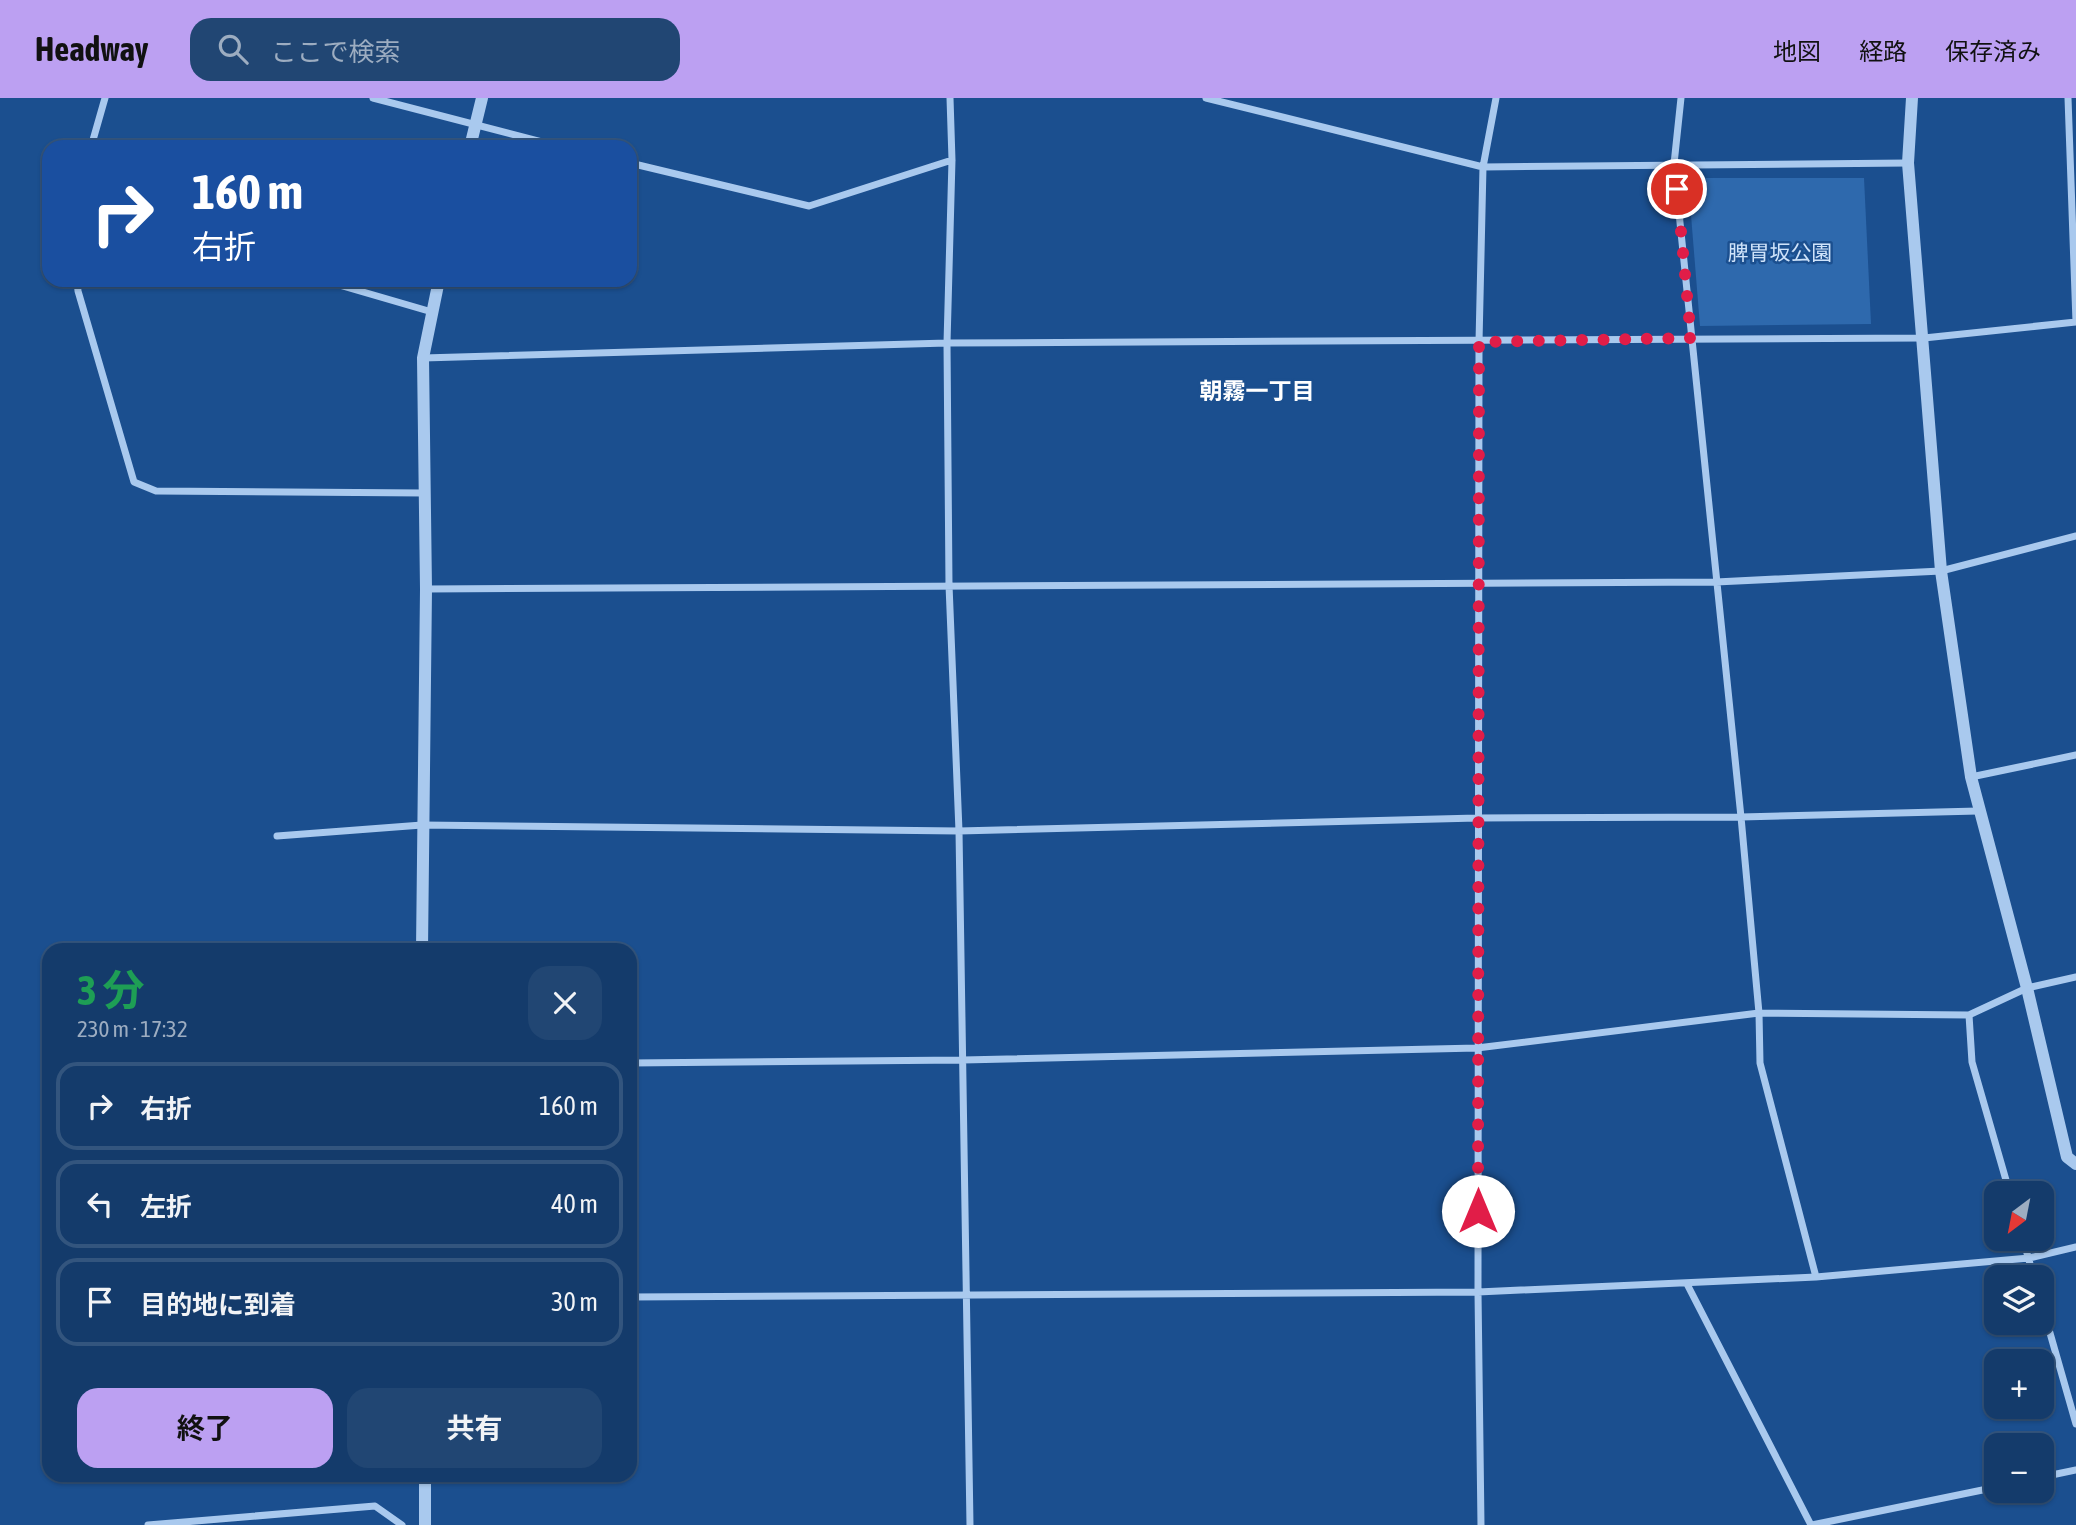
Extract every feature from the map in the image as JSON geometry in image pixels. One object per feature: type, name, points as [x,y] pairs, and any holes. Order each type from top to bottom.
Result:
[{"type":"street","points":[[93,140],[106,98]]},
{"type":"street","points":[[373,98],[532,140]]},
{"type":"street","points":[[471,140],[482,98]]},
{"type":"street","points":[[950,98],[952,160],[947,343],[949,585],[959,831],[970,1525]]},
{"type":"street","points":[[1206,98],[1483,167],[1908,163]]},
{"type":"street","points":[[1481,1525],[1478,1292],[1479,342],[1483,167],[1496,98]]},
{"type":"street","points":[[1681,98],[1674,164],[1741,817],[1759,1013],[1760,1063],[1815,1278]]},
{"type":"street","points":[[1912,98],[1908,163],[1941,571],[1971,777],[2027,988],[2067,1157],[2076,1164]]},
{"type":"street","points":[[423,358],[947,343],[1924,338],[2076,322],[2068,98]]},
{"type":"street","points":[[637,165],[808,206],[952,160]]},
{"type":"street","points":[[78,287],[134,482],[156,491],[424,493]]},
{"type":"street","points":[[345,287],[432,312]]},
{"type":"street","points":[[422,943],[426,589],[423,358],[437,287]]},
{"type":"street","points":[[426,589],[1716,582],[1941,571],[2076,536]]},
{"type":"street","points":[[1971,777],[2076,755]]},
{"type":"street","points":[[276,835],[422,825],[959,831],[1478,818],[1741,817],[1978,811]]},
{"type":"street","points":[[637,1063],[963,1060],[1478,1048],[1759,1013],[1969,1015],[2027,988],[2076,977]]},
{"type":"street","points":[[1969,1015],[1972,1062],[2006,1181]]},
{"type":"street","points":[[637,1297],[1478,1292],[1815,1278],[2029,1258],[2076,1248]]},
{"type":"street","points":[[2027,1251],[2031,1265]]},
{"type":"street","points":[[1687,1284],[1811,1525],[1984,1490]]},
{"type":"street","points":[[2051,1335],[2076,1424]]},
{"type":"street","points":[[2054,1475],[2076,1470]]},
{"type":"street","points":[[425,1482],[425,1525]]},
{"type":"street","points":[[148,1525],[375,1506],[402,1525]]},
{"type":"green space","name":"脾胃坂公園","points":[[1688,178],[1864,178],[1871,324],[1700,326]]},
{"type":"district","name":"朝霧一丁目","points":[[1257,391]]},
{"type":"route","points":[[1478,1211],[1479,342],[1691,338],[1677,189]]}]
